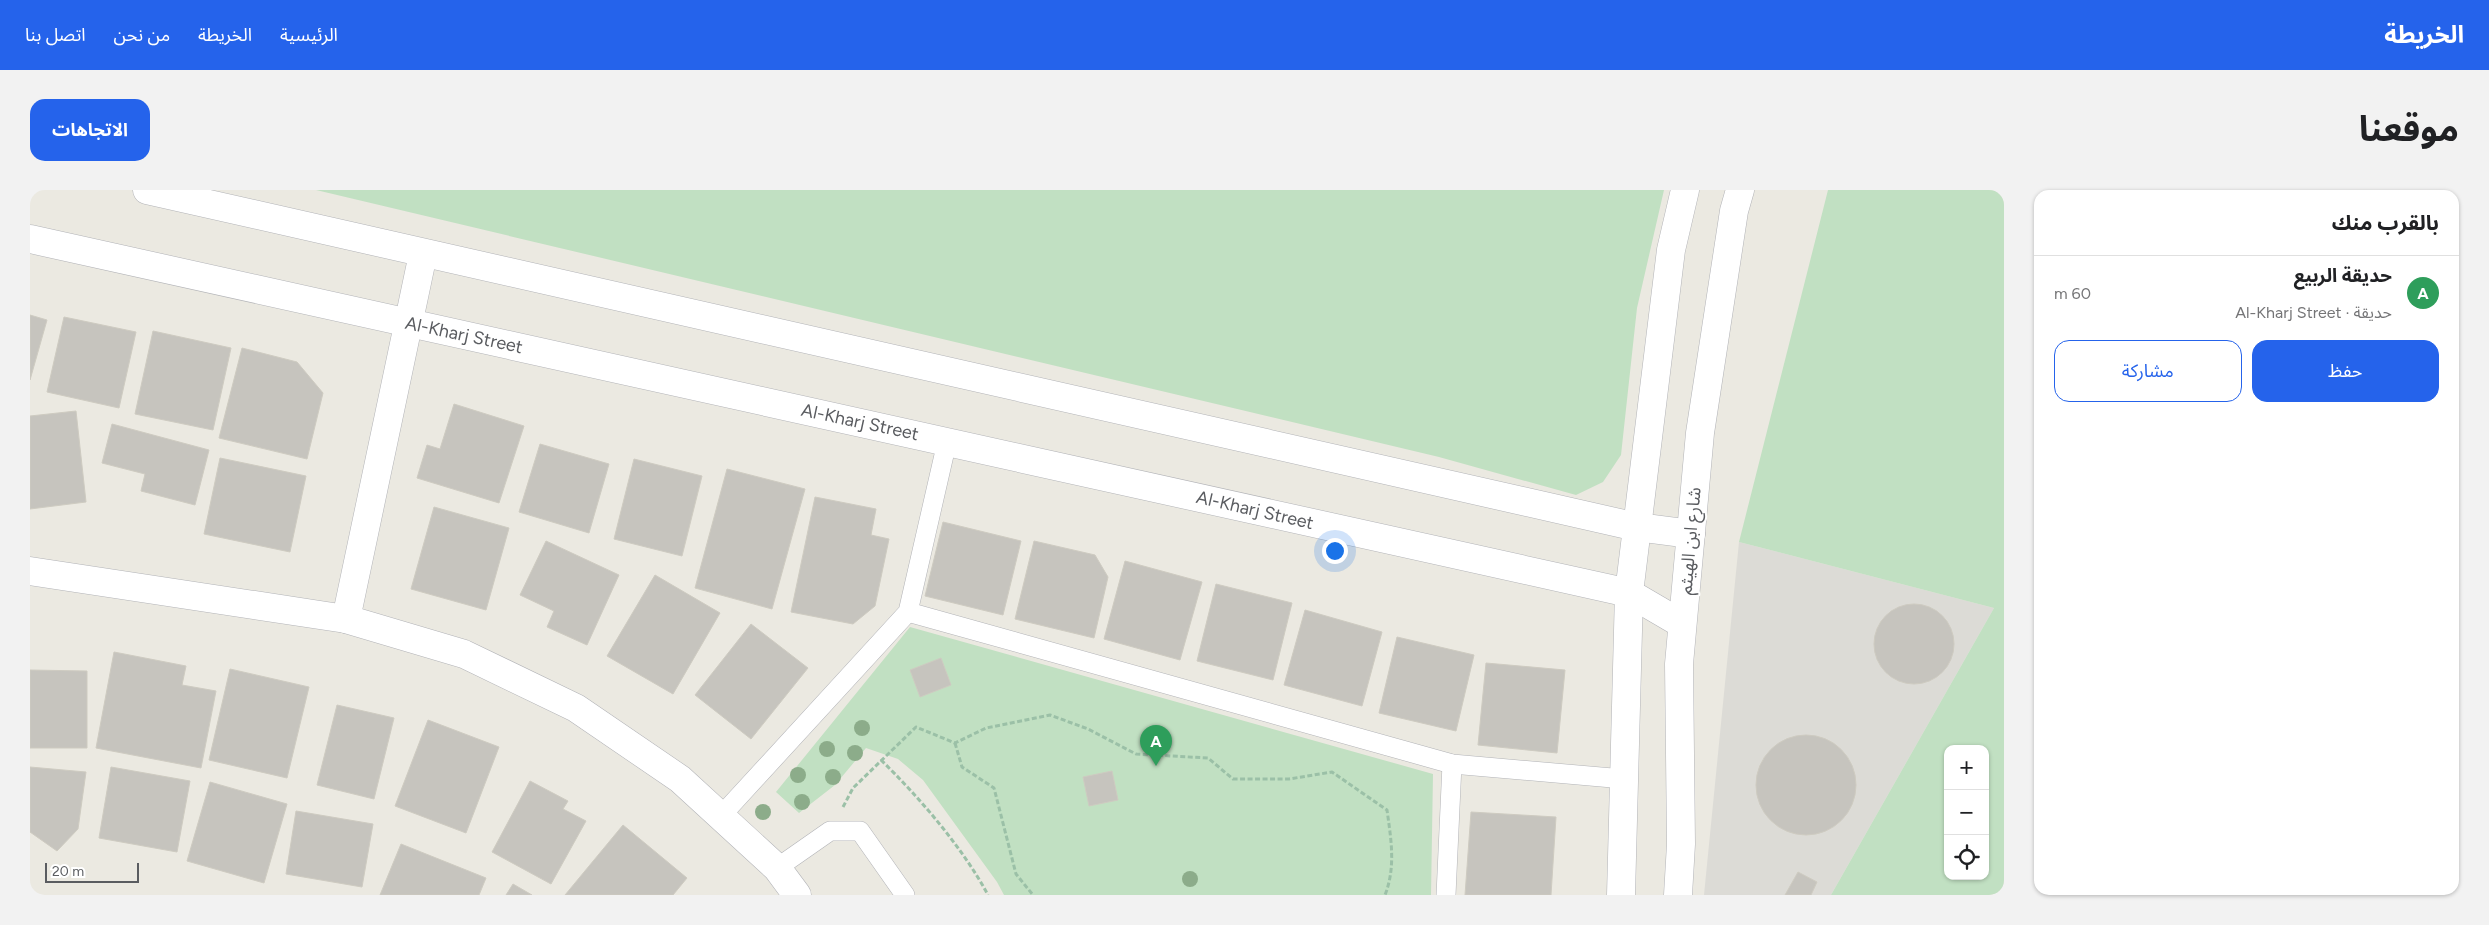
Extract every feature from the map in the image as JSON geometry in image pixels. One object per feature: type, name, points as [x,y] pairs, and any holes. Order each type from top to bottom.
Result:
[{"type":"street","points":[[147,190],[1636,528],[1691,534]]},
{"type":"street","points":[[1621,895],[1629,593],[1671,250],[1685,190]]},
{"type":"street","name":"شارع ابن الهيثم","points":[[1678,895],[1681,844],[1679,664],[1682,624],[1700,433],[1734,211],[1740,190]]},
{"type":"street","name":"Al-Kharj Street","points":[[30,239],[1629,593],[1682,624]]},
{"type":"street","points":[[346,619],[423,254]]},
{"type":"street","points":[[30,571],[346,619],[464,654],[576,708],[680,780],[777,868],[797,895]]},
{"type":"lane","points":[[720,817],[908,612],[947,442]]},
{"type":"lane","points":[[908,612],[1452,764],[1624,779]]},
{"type":"lane","points":[[1446,895],[1452,764]]},
{"type":"lane","points":[[777,868],[830,831],[860,832],[905,895]]},
{"type":"path","points":[[830,831],[853,788],[916,727],[955,743],[986,728],[1050,715],[1088,729],[1136,754],[1208,758],[1233,779],[1290,779],[1332,772],[1387,810],[1392,852],[1388,886],[1385,895]]},
{"type":"path","points":[[955,743],[962,767],[994,788],[1016,874],[1033,895]]},
{"type":"path","points":[[881,760],[903,781],[975,870],[988,895]]},
{"type":"shaded area","points":[[1739,542],[1994,608],[1831,895],[1704,895]]},
{"type":"green space","points":[[316,190],[1664,190],[1637,308],[1621,455],[1603,482],[1576,495],[1439,457]]},
{"type":"green space","points":[[1828,190],[2004,190],[2004,895],[1831,895],[1994,608],[1739,542]]},
{"type":"green space","points":[[910,627],[1433,774],[1431,895],[1004,895],[997,882],[923,780],[898,759],[866,748],[835,785],[799,813],[776,792]]},
{"type":"building","points":[[30,315],[47,320],[30,380]]},
{"type":"building","points":[[64,317],[136,332],[119,408],[47,392]]},
{"type":"building","points":[[153,331],[231,348],[213,430],[135,414]]},
{"type":"building","points":[[242,348],[297,362],[323,393],[307,459],[219,438]]},
{"type":"building","points":[[454,404],[524,426],[499,503],[417,478],[427,445],[440,449]]},
{"type":"building","points":[[76,411],[86,502],[30,509],[30,416]]},
{"type":"building","points":[[112,424],[209,450],[195,505],[141,491],[145,474],[102,463]]},
{"type":"building","points":[[540,444],[609,464],[589,533],[519,512]]},
{"type":"building","points":[[220,458],[306,476],[290,552],[204,534]]},
{"type":"building","points":[[634,459],[702,476],[682,556],[614,539]]},
{"type":"building","points":[[727,469],[805,489],[772,609],[695,588]]},
{"type":"building","points":[[815,497],[876,509],[871,535],[889,539],[875,606],[853,624],[791,612]]},
{"type":"building","points":[[434,507],[509,528],[486,610],[411,589]]},
{"type":"building","points":[[943,522],[1021,541],[1003,615],[925,596]]},
{"type":"building","points":[[546,541],[619,575],[587,645],[547,627],[554,611],[520,595]]},
{"type":"building","points":[[1034,541],[1095,555],[1108,577],[1094,638],[1015,619]]},
{"type":"building","points":[[1125,561],[1202,582],[1180,660],[1104,639]]},
{"type":"building","points":[[655,575],[720,613],[673,694],[607,656]]},
{"type":"building","points":[[1216,584],[1292,603],[1273,680],[1197,661]]},
{"type":"building","points":[[1914,604],[1929,607],[1942,616],[1951,629],[1954,644],[1951,659],[1942,672],[1929,681],[1914,684],[1899,681],[1886,672],[1877,659],[1874,644],[1877,629],[1886,616],[1899,607]]},
{"type":"building","points":[[1305,610],[1382,632],[1362,706],[1284,685]]},
{"type":"building","points":[[751,624],[808,668],[751,739],[695,695]]},
{"type":"building","points":[[1397,637],[1474,655],[1456,731],[1379,713]]},
{"type":"building","points":[[114,652],[186,666],[182,685],[216,691],[201,768],[96,748]]},
{"type":"building","points":[[941,658],[951,685],[920,697],[910,670]]},
{"type":"building","points":[[1486,663],[1565,670],[1557,753],[1478,745]]},
{"type":"building","points":[[230,669],[309,687],[287,778],[209,760]]},
{"type":"building","points":[[30,670],[87,671],[87,748],[30,748]]},
{"type":"building","points":[[337,705],[394,718],[374,799],[317,785]]},
{"type":"building","points":[[428,720],[499,747],[466,833],[395,806]]},
{"type":"building","points":[[1806,735],[1825,739],[1842,749],[1852,766],[1856,785],[1852,804],[1842,821],[1825,831],[1806,835],[1787,831],[1770,821],[1760,804],[1756,785],[1760,766],[1770,749],[1787,739]]},
{"type":"building","points":[[30,767],[86,772],[78,829],[57,851],[30,832]]},
{"type":"building","points":[[111,767],[190,781],[177,852],[99,838]]},
{"type":"building","points":[[1112,771],[1118,800],[1089,806],[1083,777]]},
{"type":"building","points":[[530,781],[568,801],[563,809],[586,821],[551,884],[492,852]]},
{"type":"building","points":[[210,782],[287,804],[264,883],[187,861]]},
{"type":"building","points":[[296,811],[373,824],[362,887],[286,874]]},
{"type":"building","points":[[1471,812],[1556,817],[1551,895],[1465,895]]},
{"type":"building","points":[[623,825],[687,878],[673,895],[565,895]]},
{"type":"building","points":[[401,844],[486,878],[479,895],[380,895]]},
{"type":"building","points":[[1798,872],[1817,882],[1811,895],[1785,895]]},
{"type":"building","points":[[513,884],[532,895],[506,895]]},
{"type":"place","name":"حديقة الربيع","points":[[1156,766]]}]
